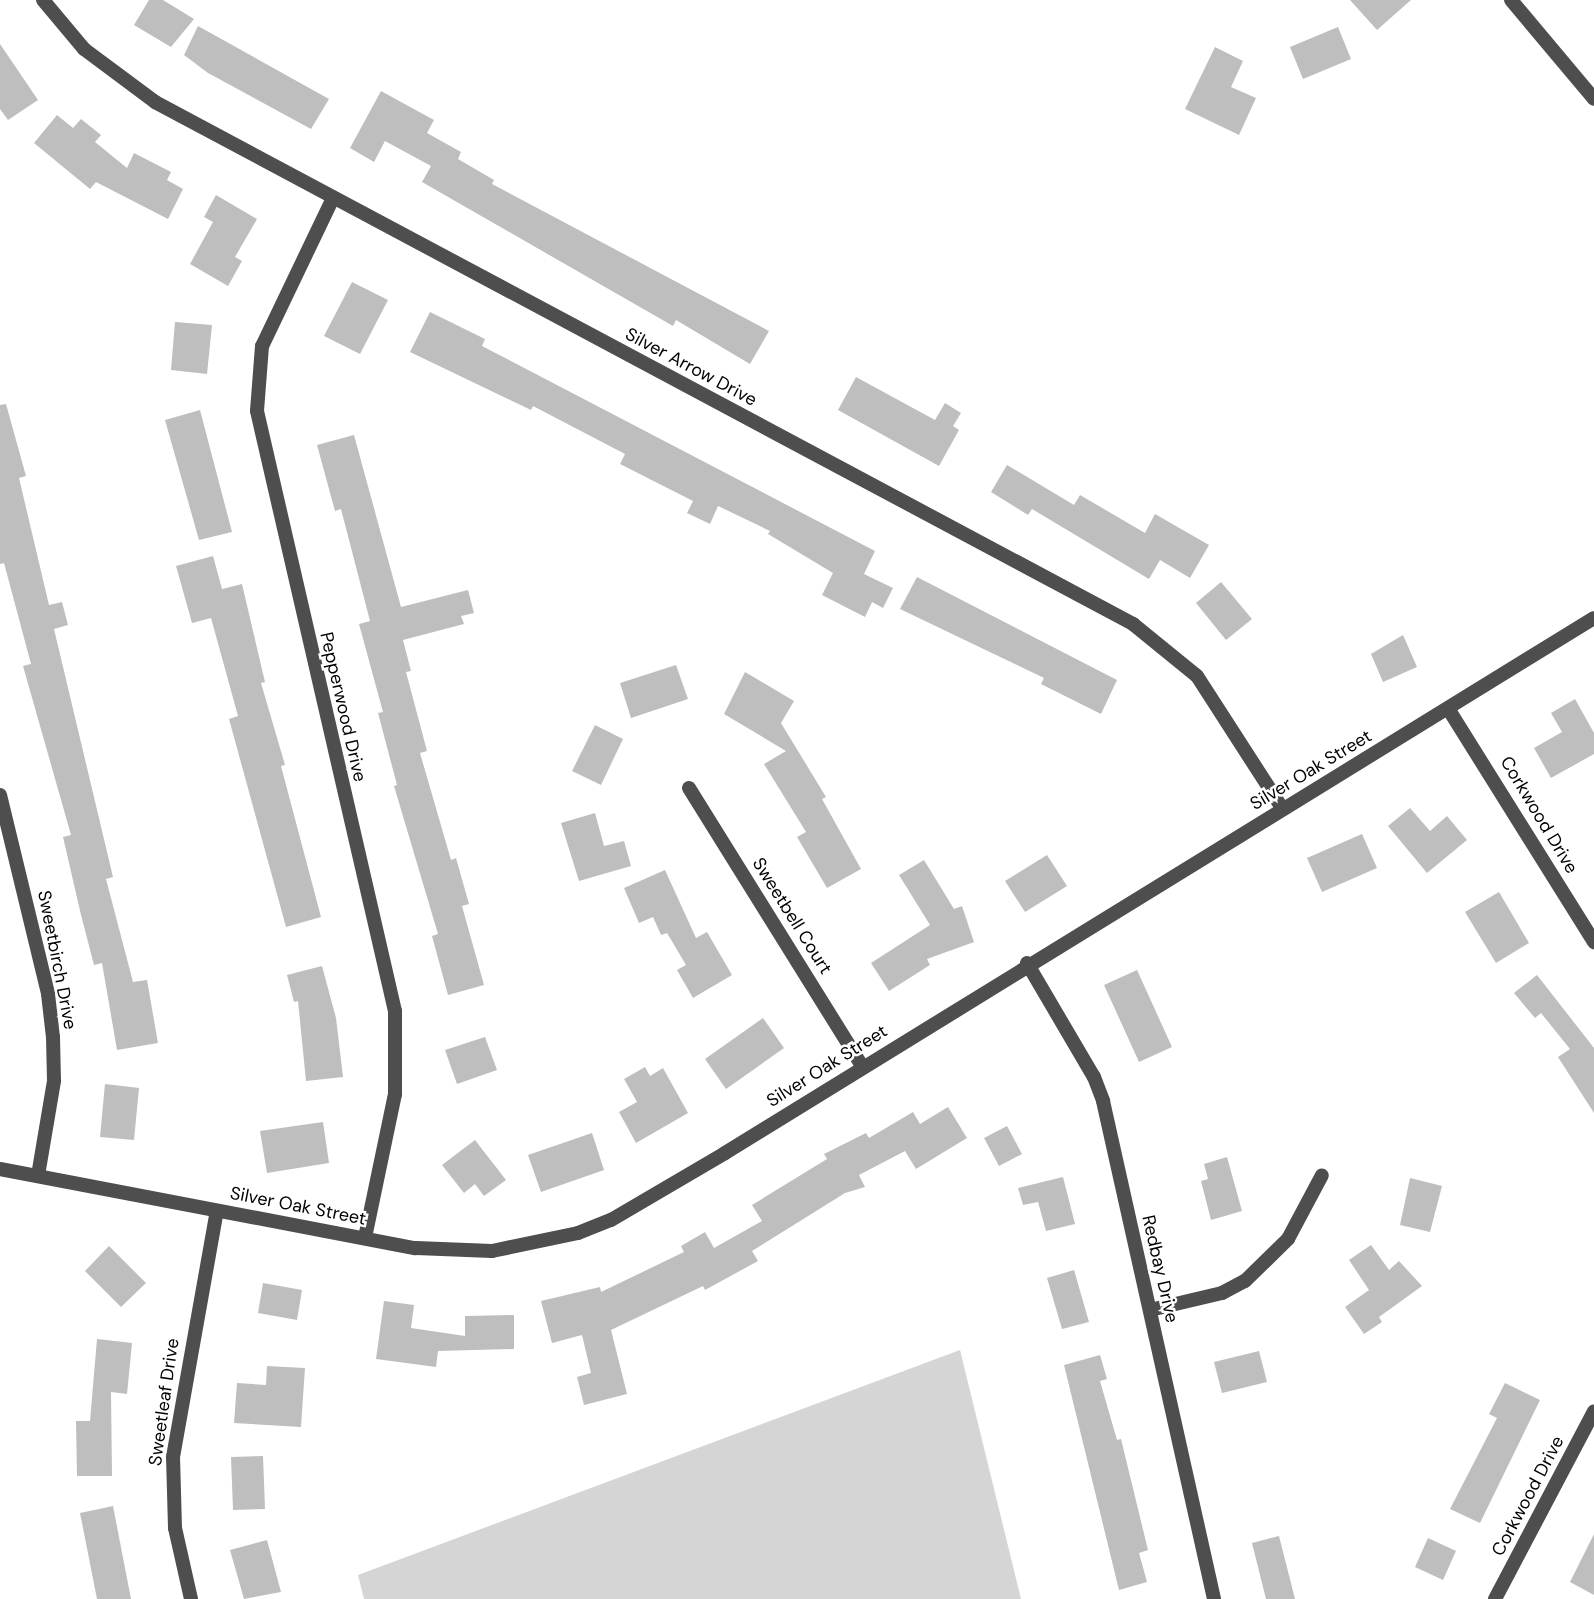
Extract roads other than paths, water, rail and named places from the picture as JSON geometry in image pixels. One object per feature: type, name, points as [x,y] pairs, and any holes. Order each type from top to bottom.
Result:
[{"type":"street","name":"Silver Arrow Drive","points":[[43,0],[84,49],[115,75],[155,102],[1133,624],[1198,676],[1282,808]]},
{"type":"street","points":[[1511,0],[1594,99]]},
{"type":"street","name":"Pepperwood Drive","points":[[333,198],[262,346],[257,411],[395,1011],[395,1094],[365,1238]]},
{"type":"street","name":"Silver Oak Street","points":[[0,1169],[217,1211],[441,1250],[492,1251],[578,1233],[642,1203],[1027,962],[1209,857],[1282,808],[1449,710],[1594,618]]},
{"type":"street","name":"Corkwood Drive","points":[[1449,710],[1594,942]]},
{"type":"street","name":"Sweetbell Court","points":[[689,788],[862,1066]]},
{"type":"street","name":"Sweetbirch Drive","points":[[0,795],[48,994],[53,1037],[53,1092],[38,1176]]},
{"type":"street","name":"Redbay Drive","points":[[1027,962],[1094,1077],[1103,1101],[1214,1599]]},
{"type":"street","points":[[1150,1310],[1222,1293],[1245,1281],[1287,1239],[1322,1175]]},
{"type":"street","name":"Sweetleaf Drive","points":[[191,1599],[175,1528],[173,1457],[217,1211]]},
{"type":"street","name":"Corkwood Drive","points":[[1495,1599],[1594,1411]]}]
